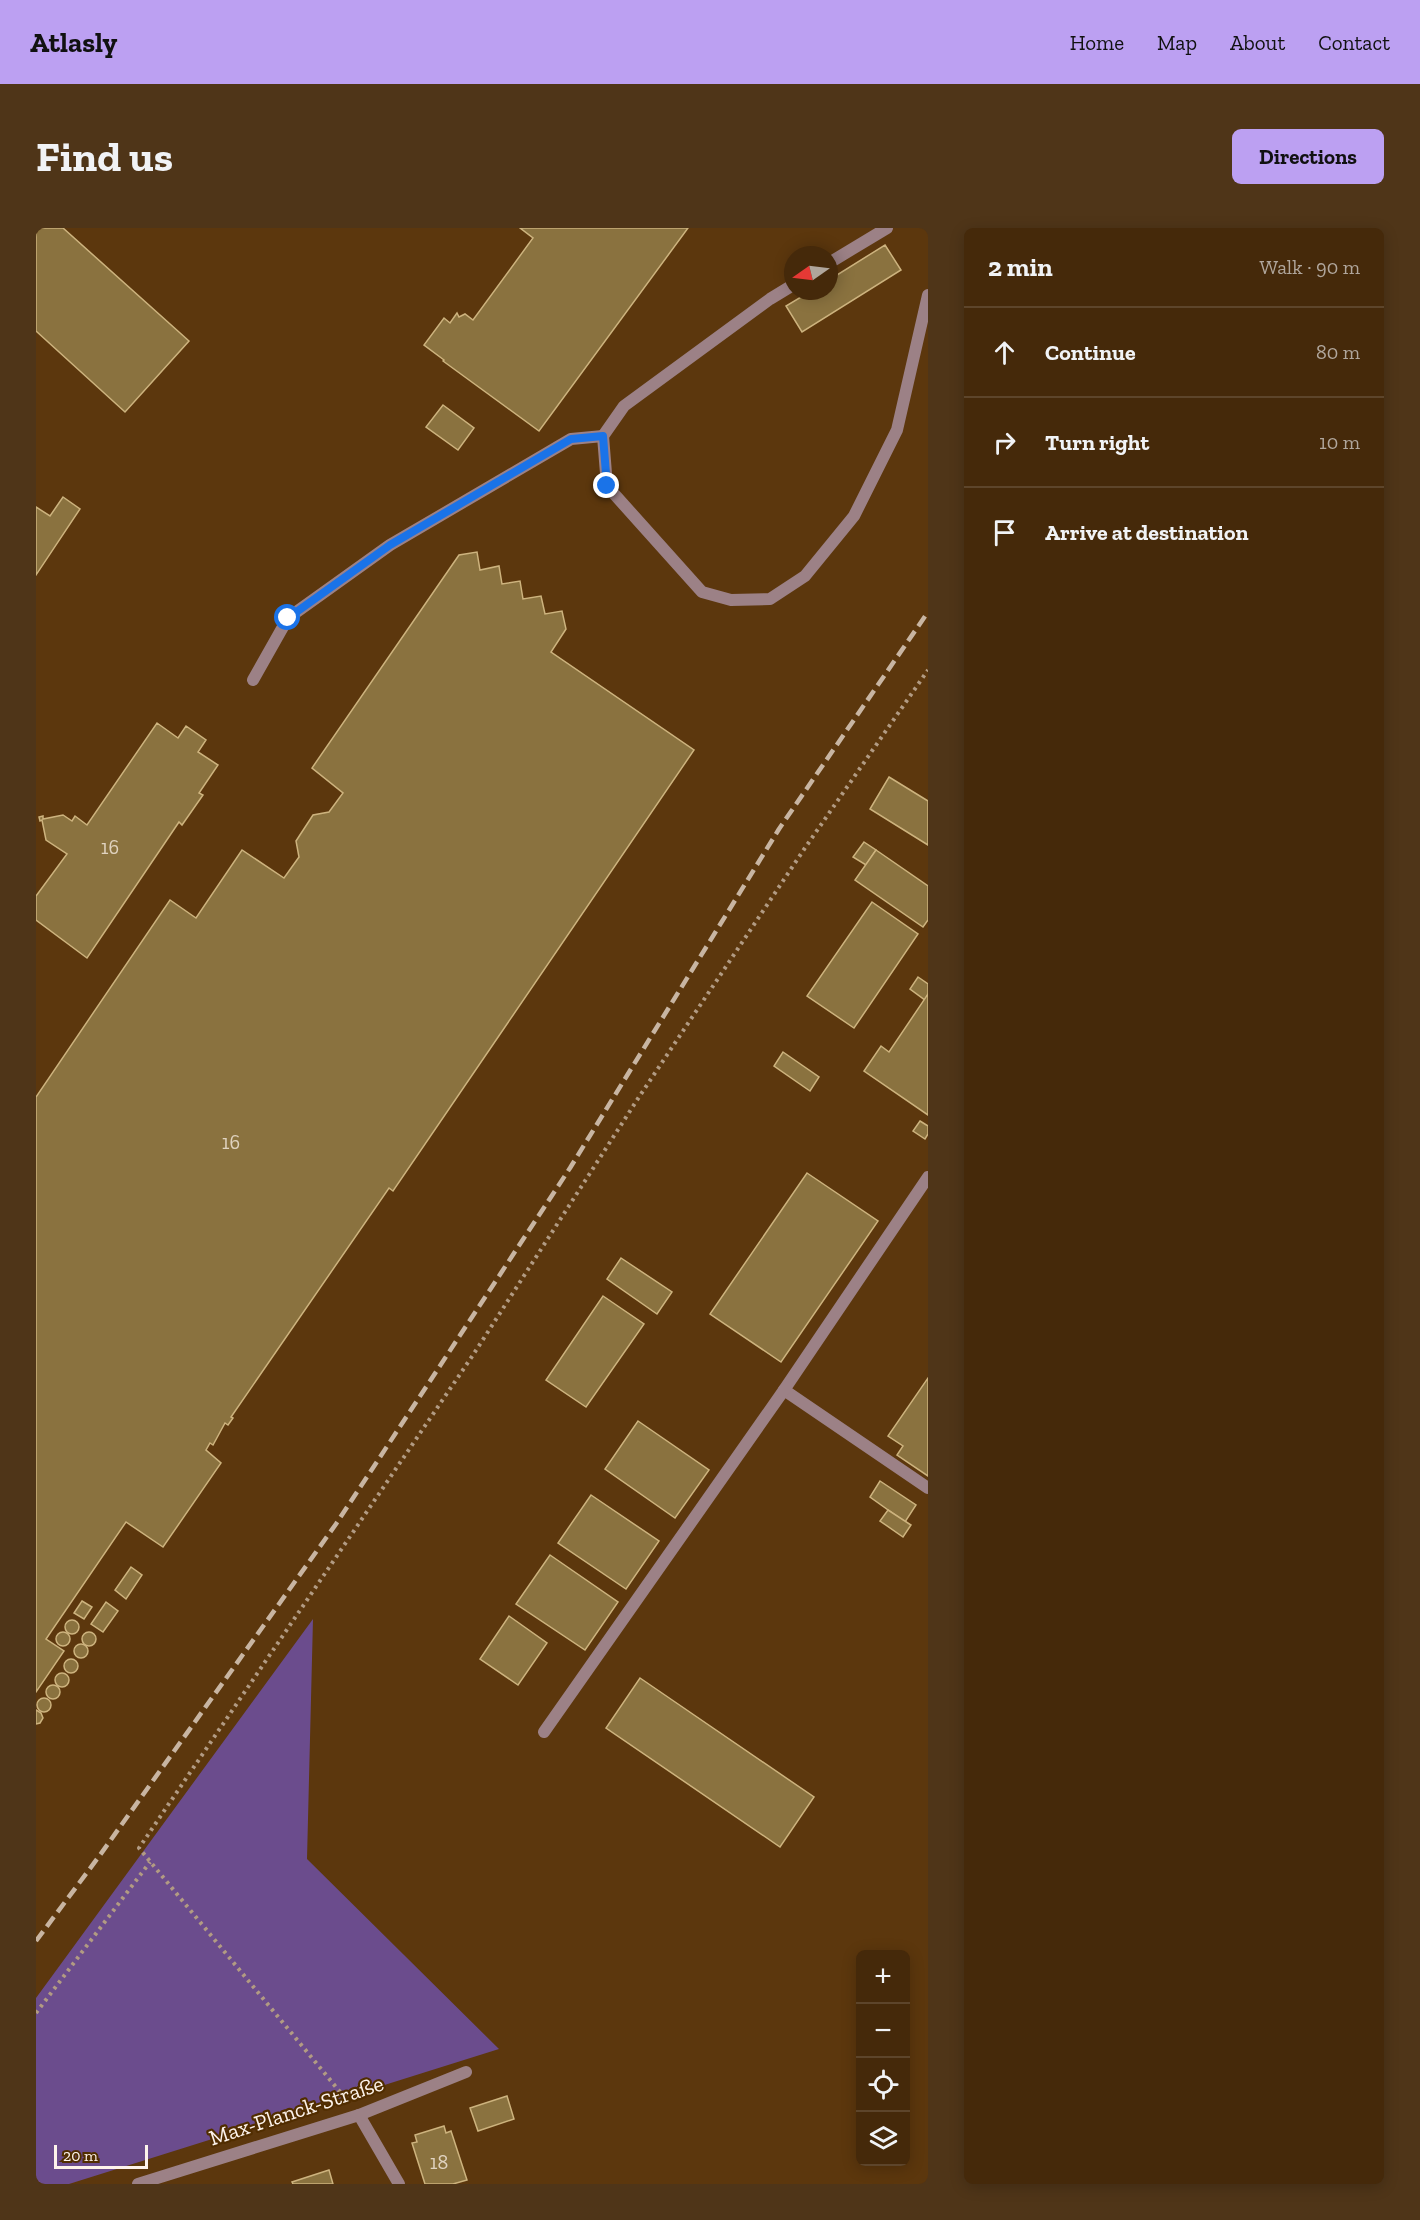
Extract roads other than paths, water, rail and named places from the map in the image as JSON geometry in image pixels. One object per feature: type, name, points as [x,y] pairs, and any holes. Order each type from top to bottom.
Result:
[{"type":"street","points":[[838,258],[887,228]]},
{"type":"street","points":[[784,290],[624,406],[603,436],[607,486],[702,592],[731,600],[770,599],[805,576],[854,516],[897,430],[928,295]]},
{"type":"street","points":[[253,680],[288,618],[390,545],[571,439],[603,436]]},
{"type":"street","points":[[544,1732],[784,1390],[928,1177]]},
{"type":"street","points":[[784,1390],[928,1488]]},
{"type":"street","name":"Max-Planck-Straße","points":[[138,2184],[359,2115],[466,2072]]},
{"type":"street","points":[[359,2115],[399,2184]]},
{"type":"railway","points":[[36,1941],[336,1524],[570,1168],[779,829],[928,612]]}]
